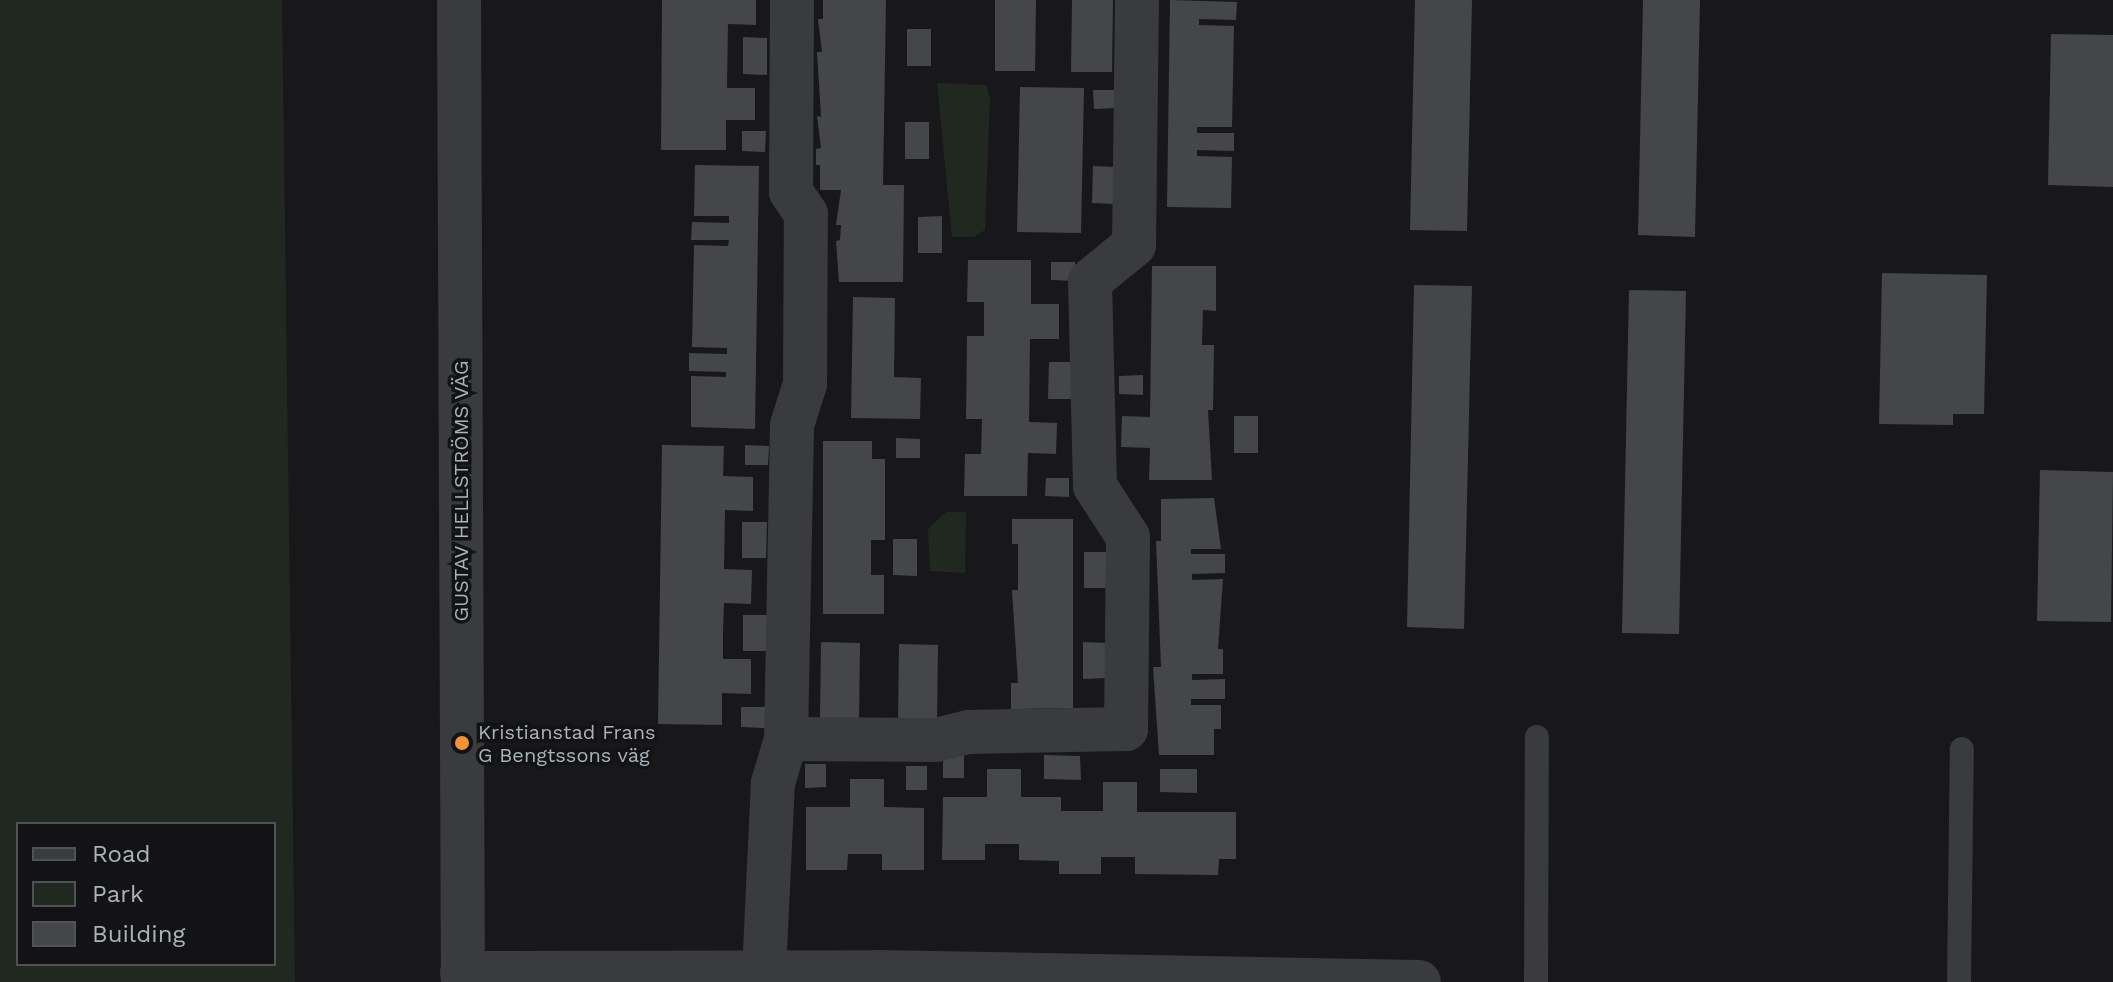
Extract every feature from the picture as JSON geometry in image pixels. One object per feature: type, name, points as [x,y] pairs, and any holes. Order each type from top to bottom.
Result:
[{"type":"street","name":"GUSTAV HELLSTRÖMS VÄG","points":[[459,0],[462,977]]},
{"type":"street","points":[[764,972],[773,783],[786,739],[792,425],[805,384],[806,353],[806,214],[791,192],[792,0]]},
{"type":"street","points":[[786,739],[936,740],[969,732],[1126,729],[1128,537],[1095,486],[1090,281],[1134,245],[1137,0]]},
{"type":"street","points":[[462,977],[764,972],[1419,982]]},
{"type":"lane","points":[[1536,982],[1537,737]]},
{"type":"lane","points":[[1959,982],[1962,749]]},
{"type":"green space","points":[[0,0],[282,0],[295,982],[0,982]]},
{"type":"green space","points":[[937,83],[986,85],[990,98],[985,230],[974,237],[952,237]]},
{"type":"green space","points":[[946,512],[966,512],[965,573],[930,571],[928,529]]},
{"type":"building","points":[[662,0],[756,0],[756,25],[728,24],[727,88],[755,88],[755,120],[726,120],[726,150],[661,150]]},
{"type":"building","points":[[823,0],[886,0],[883,185],[904,185],[903,282],[839,282],[836,241],[840,240],[841,225],[836,225],[841,190],[820,190],[820,165],[816,165],[816,149],[821,148],[817,116],[821,117],[817,52],[822,52],[818,19],[823,19]]},
{"type":"building","points":[[995,0],[1036,0],[1035,71],[995,71]]},
{"type":"building","points":[[1072,0],[1113,0],[1112,72],[1071,72]]},
{"type":"building","points":[[1170,0],[1237,2],[1236,20],[1199,19],[1199,25],[1234,26],[1232,127],[1197,127],[1197,133],[1234,133],[1234,151],[1197,150],[1197,156],[1232,157],[1231,208],[1167,207]]},
{"type":"building","points":[[1415,0],[1472,0],[1467,231],[1410,230]]},
{"type":"building","points":[[1643,0],[1700,0],[1695,237],[1638,235]]},
{"type":"building","points":[[907,29],[931,29],[931,66],[907,66]]},
{"type":"building","points":[[2051,34],[2113,35],[2113,187],[2048,185]]},
{"type":"building","points":[[743,37],[767,38],[767,75],[743,74]]},
{"type":"building","points":[[1020,87],[1084,88],[1081,233],[1017,232]]},
{"type":"building","points":[[1093,90],[1117,90],[1118,108],[1094,109]]},
{"type":"building","points":[[905,122],[929,122],[929,159],[905,159]]},
{"type":"building","points":[[742,131],[766,131],[765,152],[742,151]]},
{"type":"building","points":[[695,165],[759,166],[755,429],[691,427],[691,376],[726,377],[726,372],[689,371],[689,353],[727,354],[727,348],[692,347],[694,245],[728,246],[729,240],[691,240],[692,222],[729,223],[729,216],[694,216]]},
{"type":"building","points":[[1093,166],[1117,167],[1116,204],[1092,203]]},
{"type":"building","points":[[942,216],[942,253],[918,253],[918,217]]},
{"type":"building","points":[[968,260],[1031,260],[1031,304],[1059,304],[1059,339],[1030,339],[1029,422],[1057,423],[1056,454],[1028,453],[1027,496],[964,496],[965,454],[981,454],[982,419],[966,419],[967,336],[984,336],[984,302],[967,302]]},
{"type":"building","points":[[1051,262],[1075,262],[1075,281],[1051,280]]},
{"type":"building","points":[[1152,266],[1216,266],[1216,311],[1203,310],[1202,345],[1214,345],[1213,410],[1208,410],[1212,480],[1149,480],[1150,448],[1121,447],[1122,416],[1150,417]]},
{"type":"building","points":[[1882,273],[1987,275],[1984,414],[1953,414],[1953,425],[1879,424]]},
{"type":"building","points":[[1414,285],[1472,286],[1464,629],[1407,627]]},
{"type":"building","points":[[1629,290],[1686,291],[1679,634],[1622,633]]},
{"type":"building","points":[[853,297],[895,298],[894,377],[921,378],[920,419],[851,418]]},
{"type":"building","points":[[1049,362],[1072,362],[1072,399],[1048,399]]},
{"type":"building","points":[[1143,375],[1143,395],[1119,394],[1119,376]]},
{"type":"building","points":[[1234,416],[1258,416],[1258,453],[1234,453]]},
{"type":"building","points":[[896,438],[920,439],[920,458],[896,458]]},
{"type":"building","points":[[823,441],[872,441],[872,459],[885,459],[885,540],[871,540],[871,575],[884,575],[884,614],[823,614]]},
{"type":"building","points":[[662,445],[724,446],[723,476],[753,477],[753,511],[725,510],[724,569],[752,570],[751,604],[724,603],[723,632],[723,659],[751,659],[751,694],[722,693],[722,725],[658,724]]},
{"type":"building","points":[[745,445],[769,446],[768,465],[745,465]]},
{"type":"building","points":[[2040,470],[2113,472],[2111,622],[2037,621]]},
{"type":"building","points":[[1046,478],[1069,478],[1069,497],[1045,496]]},
{"type":"building","points":[[1214,498],[1221,549],[1191,549],[1191,554],[1225,554],[1225,573],[1192,574],[1192,580],[1223,579],[1218,649],[1223,649],[1223,674],[1192,674],[1192,680],[1225,679],[1225,699],[1191,699],[1191,705],[1221,705],[1221,729],[1214,729],[1214,755],[1159,755],[1153,667],[1161,667],[1156,541],[1161,541],[1161,499]]},
{"type":"building","points":[[1012,519],[1073,519],[1073,708],[1011,709],[1011,683],[1018,683],[1012,590],[1018,590],[1018,544],[1012,544]]},
{"type":"building","points":[[742,522],[767,522],[766,558],[742,558]]},
{"type":"building","points":[[893,539],[917,539],[917,576],[893,575]]},
{"type":"building","points":[[1084,552],[1108,552],[1109,588],[1084,588]]},
{"type":"building","points":[[743,615],[767,615],[766,651],[743,651]]},
{"type":"building","points":[[821,642],[860,643],[859,720],[820,720]]},
{"type":"building","points":[[1083,642],[1107,643],[1107,678],[1083,679]]},
{"type":"building","points":[[899,644],[938,645],[937,722],[898,722]]},
{"type":"building","points":[[741,707],[765,707],[765,728],[741,727]]},
{"type":"building","points":[[943,754],[964,754],[964,778],[943,778]]},
{"type":"building","points":[[1044,755],[1080,756],[1081,780],[1044,779]]},
{"type":"building","points":[[805,764],[826,764],[826,787],[805,788]]},
{"type":"building","points":[[906,766],[927,766],[927,790],[906,790]]},
{"type":"building","points":[[987,769],[1021,769],[1021,797],[1061,797],[1061,811],[1103,811],[1103,782],[1137,782],[1137,812],[1236,812],[1236,859],[1219,859],[1218,875],[1135,874],[1135,857],[1101,857],[1101,874],[1059,874],[1059,861],[1019,860],[1019,844],[985,844],[985,860],[942,860],[943,797],[987,797]]},
{"type":"building","points":[[1160,769],[1197,769],[1197,793],[1160,792]]},
{"type":"building","points":[[850,779],[884,779],[884,807],[924,808],[924,870],[882,870],[882,854],[848,854],[847,870],[806,870],[806,807],[850,807]]},
{"type":"place","name":"Kristianstad Frans G Bengtssons väg","points":[[462,743]]}]
